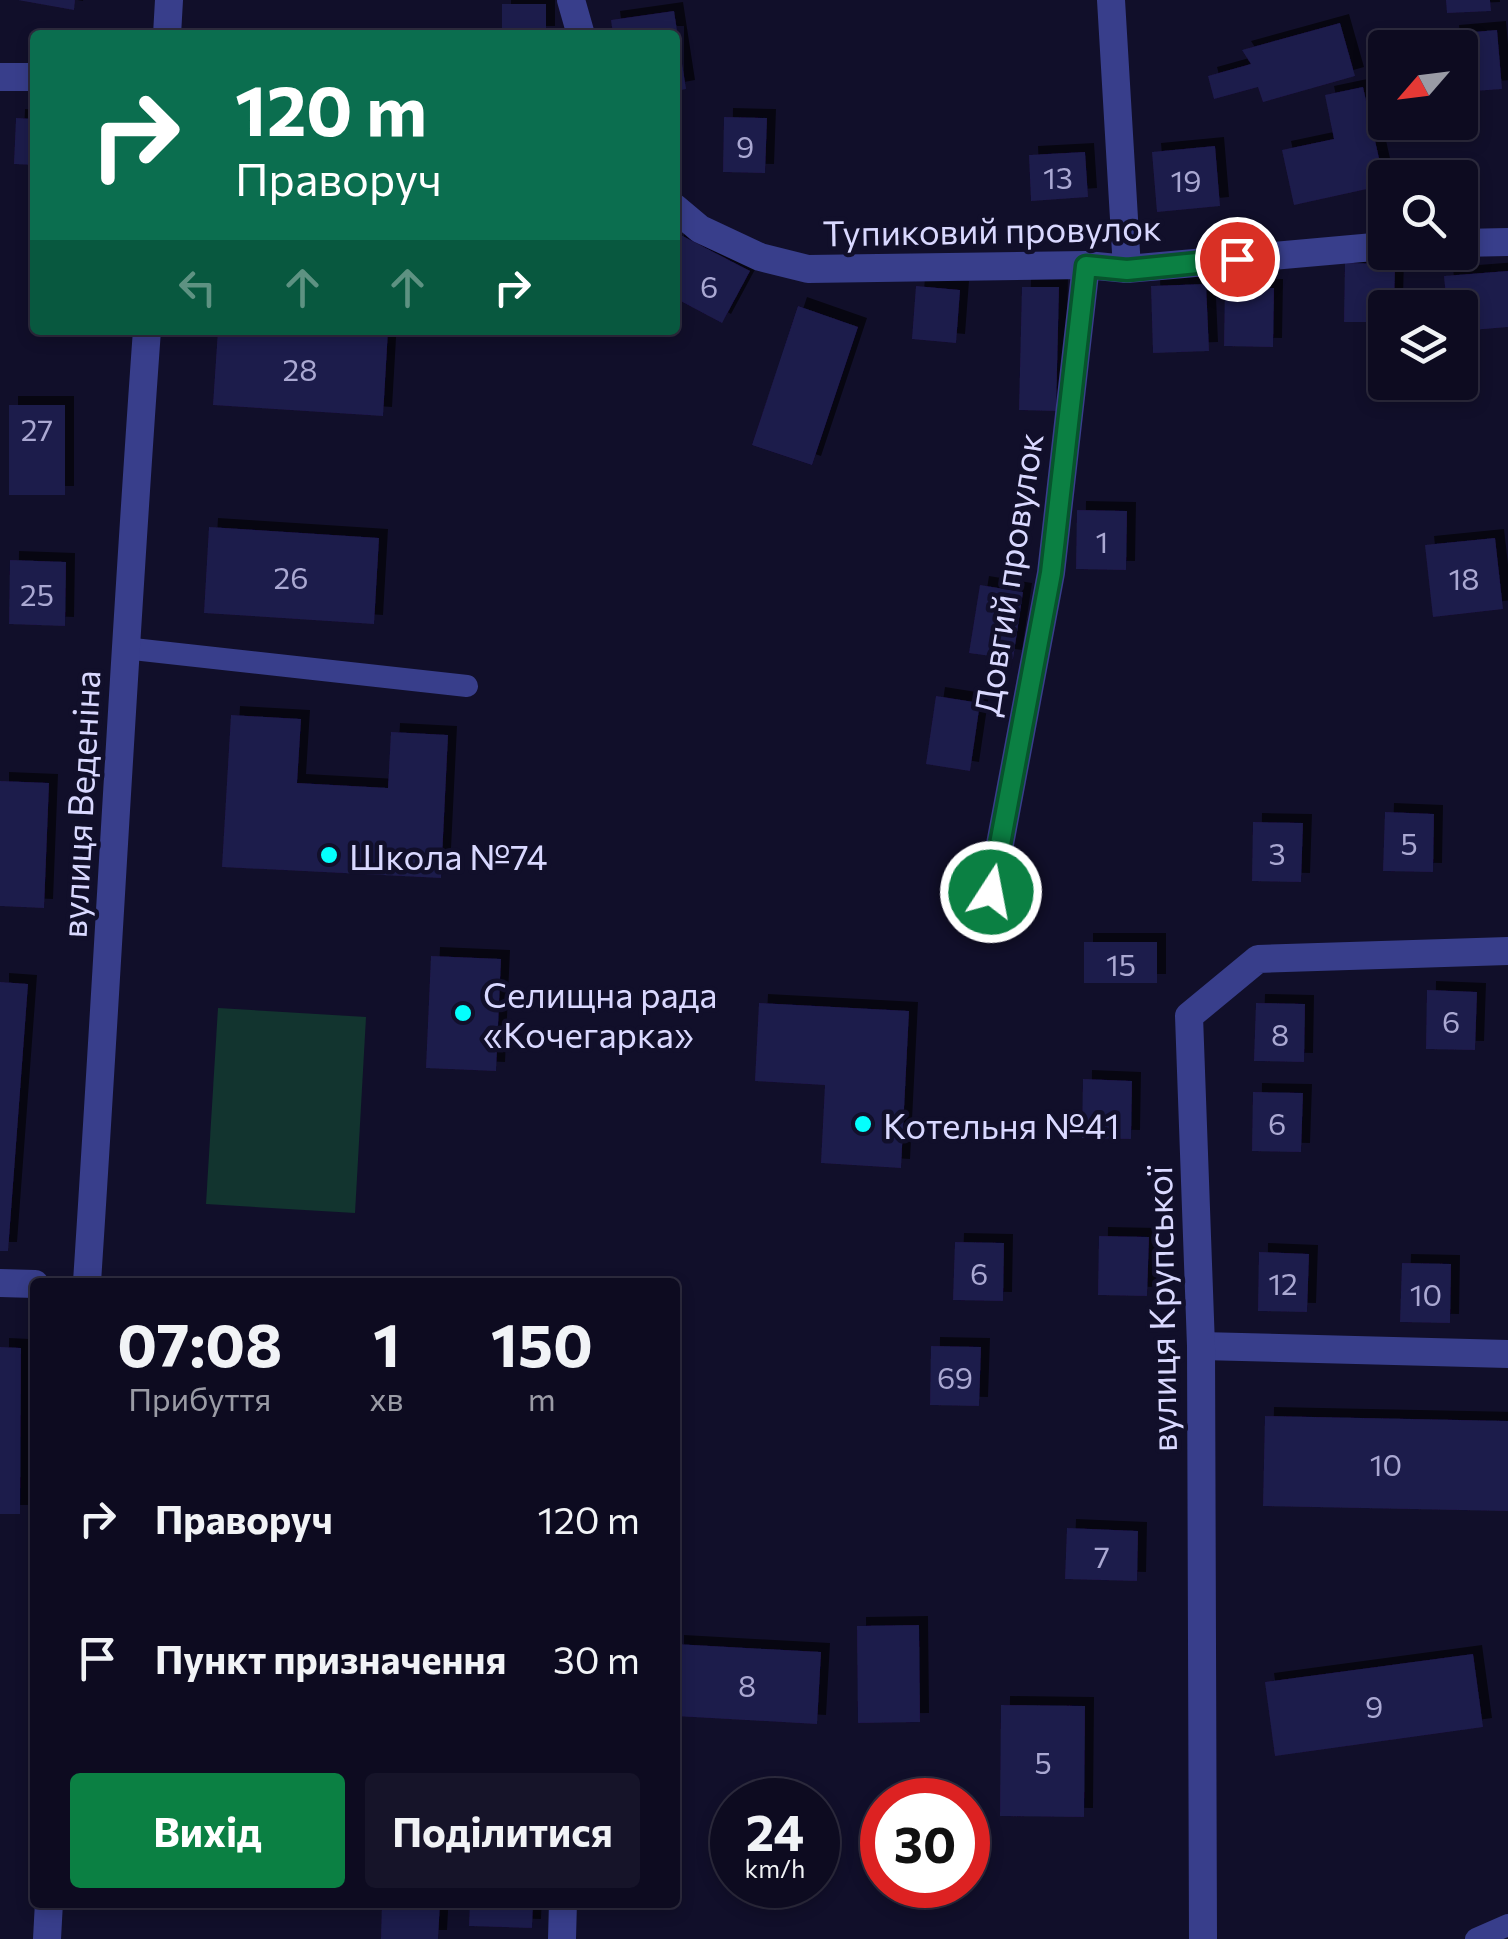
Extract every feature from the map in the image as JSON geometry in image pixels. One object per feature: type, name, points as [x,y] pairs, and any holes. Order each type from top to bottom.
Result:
[{"type":"street","points":[[167,30],[169,0]]},
{"type":"street","points":[[571,0],[580,30]]},
{"type":"street","points":[[1111,0],[1127,270]]},
{"type":"street","points":[[0,76],[30,78]]},
{"type":"street","name":"Тупиковий провулок","points":[[680,212],[700,229],[760,257],[808,269],[1086,266],[1127,270],[1368,248]]},
{"type":"street","points":[[1478,243],[1508,242]]},
{"type":"street","name":"Довгий провулок","points":[[991,892],[1051,573],[1086,266]]},
{"type":"street","name":"вулиця Веденіна","points":[[87,1278],[147,335]]},
{"type":"street","name":"вулиця Крупської","points":[[1204,1939],[1201,1346],[1190,1016],[1258,958],[1508,951]]},
{"type":"street","points":[[0,1284],[30,1284]]},
{"type":"street","points":[[1201,1346],[1508,1354]]},
{"type":"street","points":[[47,1939],[49,1908]]},
{"type":"street","points":[[562,1939],[563,1908]]},
{"type":"lane","points":[[124,648],[467,686]]},
{"type":"lane","points":[[1476,1939],[1508,1925]]},
{"type":"green space","points":[[218,1008],[366,1017],[355,1213],[206,1204]]},
{"type":"building","points":[[18,0],[75,0],[74,10]]},
{"type":"building","points":[[1446,0],[1490,0],[1491,11],[1447,13]]},
{"type":"building","points":[[502,4],[546,4],[546,30],[502,30]]},
{"type":"building","points":[[674,11],[677,30],[612,30],[611,20]]},
{"type":"building","points":[[1340,23],[1355,76],[1263,102],[1258,87],[1214,99],[1208,76],[1251,64],[1242,50]]},
{"type":"building","points":[[1497,30],[1502,89],[1478,91],[1478,32]]},
{"type":"building","points":[[680,50],[686,89],[680,90]]},
{"type":"building","points":[[1363,87],[1368,140],[1375,140],[1379,160],[1368,160],[1368,189],[1294,205],[1282,150],[1334,139],[1325,95]]},
{"type":"building","points":[[724,117],[767,118],[765,173],[723,172]]},
{"type":"building","points":[[16,118],[30,119],[30,165],[14,164]]},
{"type":"building","points":[[1215,146],[1220,206],[1157,212],[1152,152]]},
{"type":"building","points":[[1085,152],[1088,197],[1031,201],[1029,155]]},
{"type":"building","points":[[680,235],[750,271],[722,323],[680,301]]},
{"type":"building","points":[[1345,263],[1368,263],[1368,270],[1395,270],[1394,290],[1368,290],[1368,322],[1344,322]]},
{"type":"building","points":[[1508,271],[1508,327],[1478,330],[1478,290],[1445,290],[1444,276]]},
{"type":"building","points":[[1206,284],[1209,351],[1153,353],[1151,286]]},
{"type":"building","points":[[916,286],[960,290],[956,343],[912,339]]},
{"type":"building","points":[[1022,287],[1059,287],[1056,411],[1019,410]]},
{"type":"building","points":[[1225,287],[1274,288],[1273,347],[1224,346]]},
{"type":"building","points":[[798,306],[858,327],[812,465],[752,445]]},
{"type":"building","points":[[218,335],[388,335],[383,416],[213,405]]},
{"type":"building","points":[[9,405],[65,405],[65,495],[9,495]]},
{"type":"building","points":[[1077,510],[1127,511],[1126,570],[1076,569]]},
{"type":"building","points":[[209,527],[379,538],[374,624],[204,613]]},
{"type":"building","points":[[1495,538],[1503,609],[1433,617],[1425,545]]},
{"type":"building","points":[[10,560],[66,562],[65,626],[9,624]]},
{"type":"building","points":[[980,585],[1023,592],[1013,659],[969,653]]},
{"type":"building","points":[[936,696],[980,703],[970,771],[926,764]]},
{"type":"building","points":[[231,715],[301,719],[297,783],[388,788],[391,732],[448,735],[441,878],[222,867]]},
{"type":"building","points":[[0,781],[49,783],[44,908],[0,906]]},
{"type":"building","points":[[1385,812],[1434,814],[1433,872],[1383,871]]},
{"type":"building","points":[[1253,822],[1303,823],[1301,882],[1252,881]]},
{"type":"building","points":[[1084,942],[1157,942],[1157,983],[1084,983]]},
{"type":"building","name":"Селищна рада «Кочегарка»","points":[[431,956],[501,959],[496,1071],[426,1068]]},
{"type":"building","points":[[0,982],[28,984],[8,1251],[0,1251]]},
{"type":"building","points":[[1427,990],[1477,992],[1475,1050],[1426,1049]]},
{"type":"building","name":"Котельня №41","points":[[759,1003],[909,1011],[901,1168],[821,1163],[825,1085],[755,1081]]},
{"type":"building","points":[[1256,1003],[1305,1004],[1304,1062],[1254,1061]]},
{"type":"building","points":[[1083,1079],[1132,1081],[1131,1139],[1082,1138]]},
{"type":"building","points":[[1253,1092],[1303,1093],[1301,1152],[1252,1151]]},
{"type":"building","points":[[1099,1236],[1149,1237],[1147,1296],[1098,1295]]},
{"type":"building","points":[[955,1242],[1004,1243],[1003,1301],[953,1300]]},
{"type":"building","points":[[1259,1252],[1309,1254],[1307,1312],[1258,1311]]},
{"type":"building","points":[[1402,1263],[1451,1264],[1450,1323],[1400,1322]]},
{"type":"building","points":[[931,1346],[981,1347],[979,1406],[930,1405]]},
{"type":"building","points":[[0,1347],[21,1348],[20,1514],[0,1514]]},
{"type":"building","points":[[1265,1416],[1508,1421],[1508,1511],[1263,1506]]},
{"type":"building","points":[[1067,1528],[1138,1531],[1137,1581],[1065,1579]]},
{"type":"building","points":[[919,1625],[920,1722],[858,1723],[857,1626]]},
{"type":"building","points":[[680,1644],[821,1652],[817,1724],[680,1716]]},
{"type":"building","points":[[1473,1654],[1483,1727],[1275,1756],[1265,1682]]},
{"type":"building","points":[[1001,1705],[1085,1706],[1084,1817],[1000,1816]]},
{"type":"building","points":[[382,1908],[440,1908],[438,1939],[381,1939]]},
{"type":"building","points":[[470,1908],[533,1908],[532,1928],[469,1926]]},
{"type":"place","name":"Школа №74","points":[[329,855]]},
{"type":"place","name":"Селищна рада «Кочегарка»","points":[[463,1013]]},
{"type":"place","name":"Котельня №41","points":[[863,1124]]},
{"type":"route","points":[[991,892],[1051,573],[1086,266],[1127,270],[1237,259]]}]
